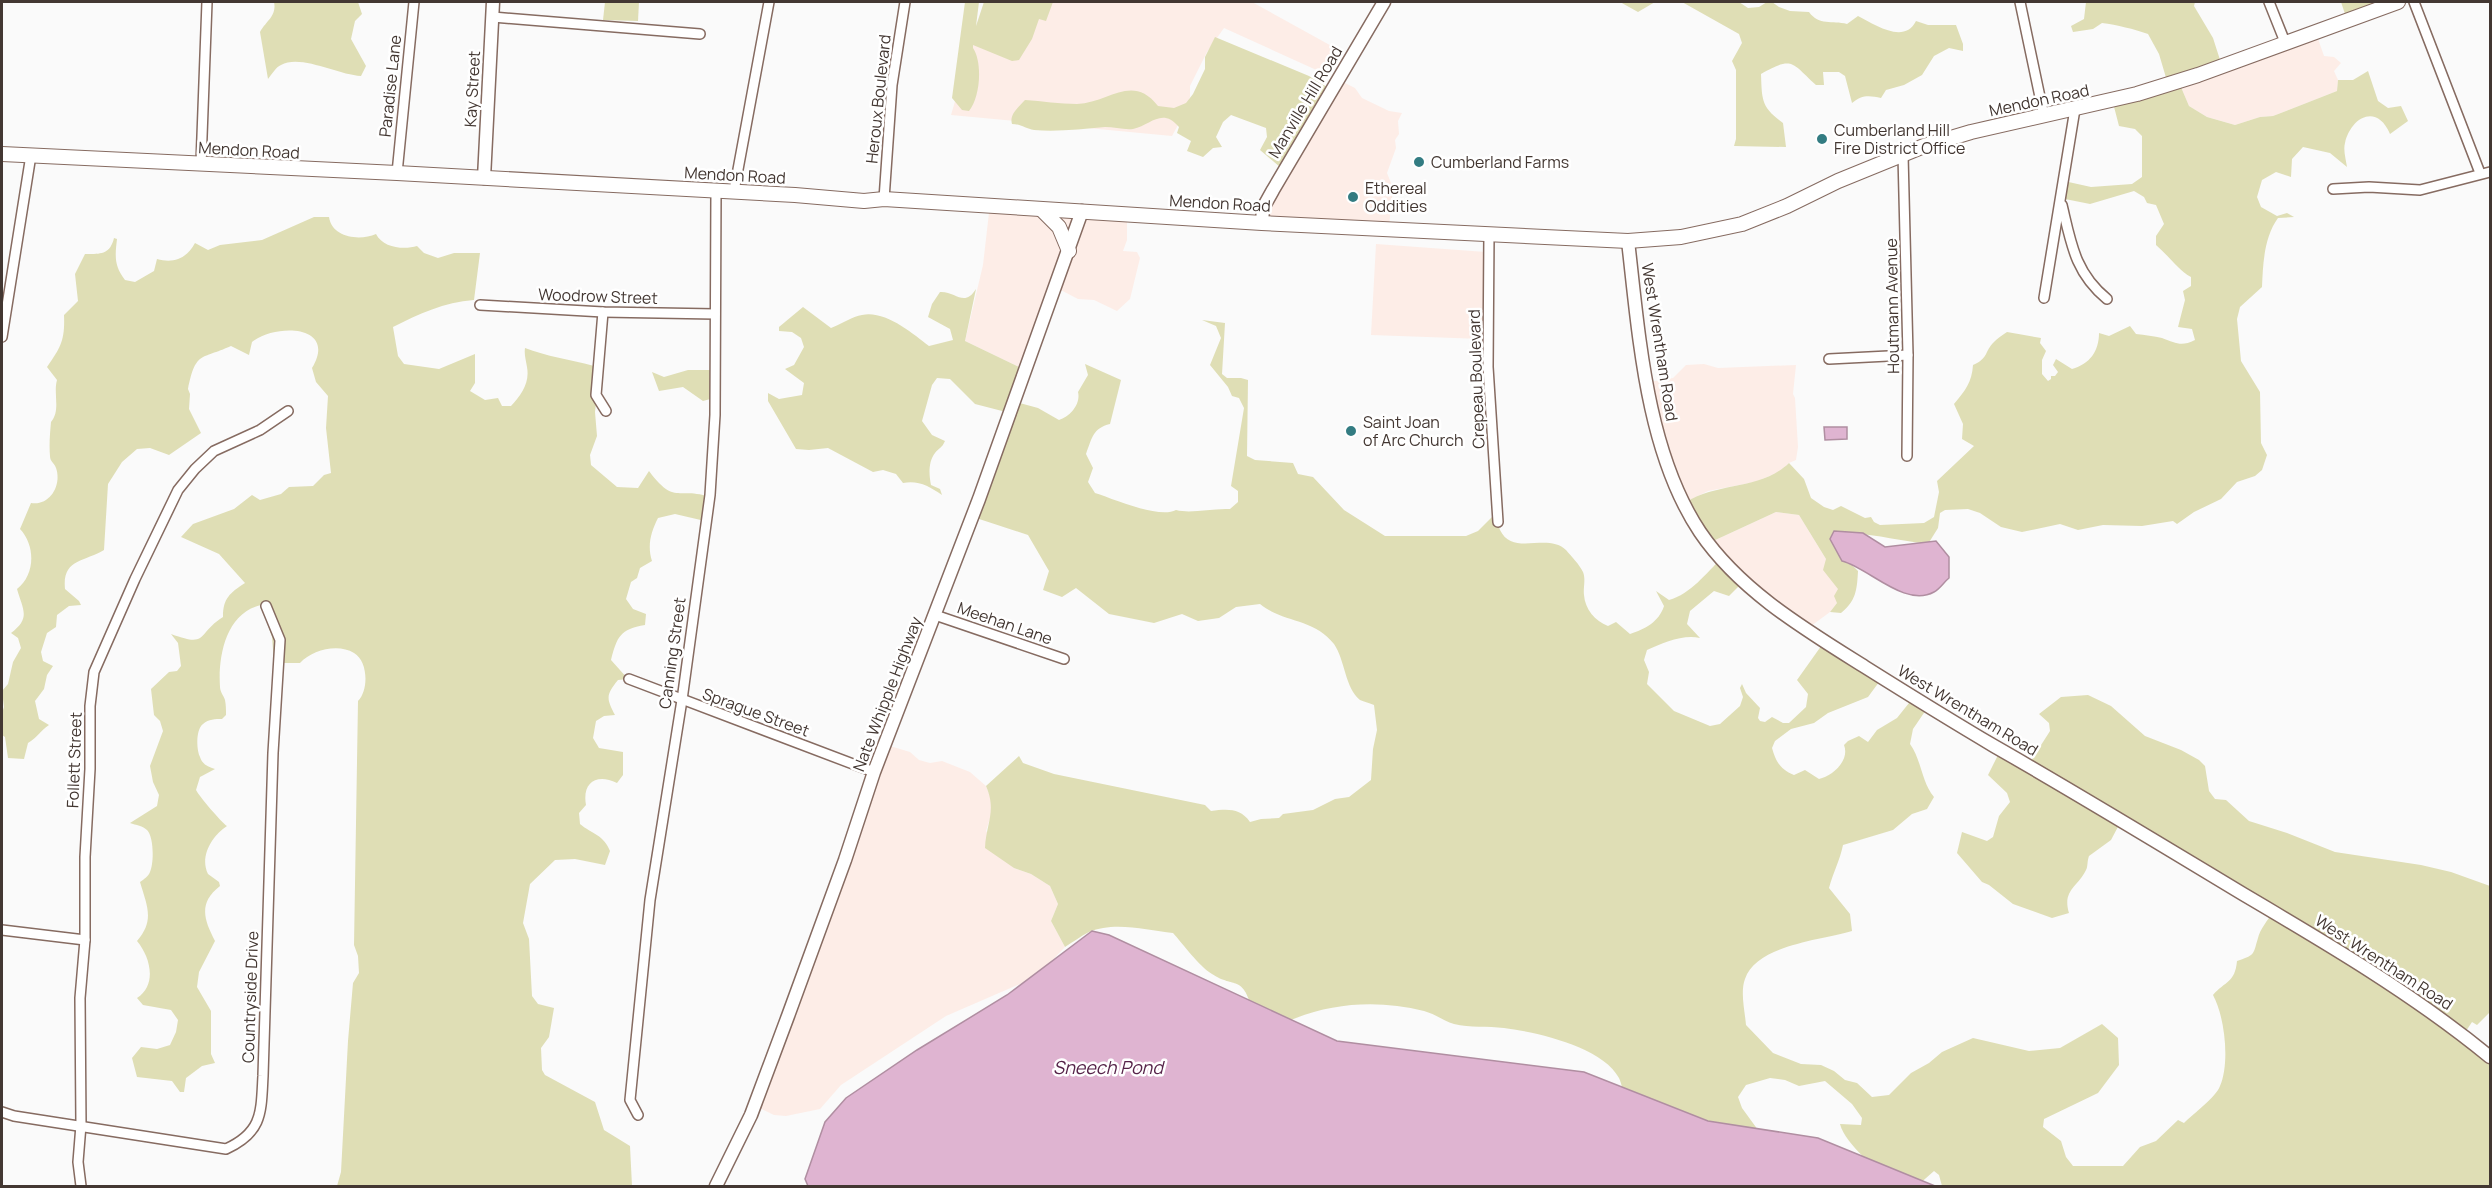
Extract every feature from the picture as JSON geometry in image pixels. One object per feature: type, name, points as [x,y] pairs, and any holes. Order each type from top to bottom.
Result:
[{"type":"main road","name":"Mendon Road","points":[[2,154],[735,191],[864,201],[884,200],[1628,241],[1681,237],[1742,224],[1903,155],[1971,132],[2075,110],[2198,75],[2397,2]]},
{"type":"main road","points":[[1042,210],[1059,227],[1069,251]]},
{"type":"street","points":[[201,163],[207,2]]},
{"type":"street","name":"Paradise Lane","points":[[397,173],[414,2]]},
{"type":"street","name":"Kay Street","points":[[484,178],[493,2]]},
{"type":"street","points":[[735,191],[769,2]]},
{"type":"street","name":"Heroux Boulevard","points":[[884,200],[892,85],[905,2]]},
{"type":"street","name":"Manville Hill Road","points":[[1262,222],[1263,208],[1384,2]]},
{"type":"street","points":[[2020,2],[2044,116]]},
{"type":"street","points":[[2269,2],[2284,42]]},
{"type":"street","points":[[2414,2],[2480,173]]},
{"type":"street","points":[[493,17],[700,34]]},
{"type":"street","points":[[2044,298],[2075,110]]},
{"type":"street","points":[[2,337],[31,155]]},
{"type":"street","name":"Houtmann Avenue","points":[[1903,155],[1908,355],[1907,456]]},
{"type":"street","points":[[2333,189],[2369,187],[2420,190],[2490,172]]},
{"type":"street","name":"Canning Street","points":[[639,1115],[630,1100],[650,900],[682,700],[710,495],[716,415],[716,191]]},
{"type":"street","points":[[2061,203],[2072,247],[2082,270],[2091,287],[2107,299]]},
{"type":"street","name":"Nate Whipple Highway","points":[[716,1186],[750,1115],[776,1049],[845,860],[874,772],[935,615],[1082,211]]},
{"type":"street","name":"Crepeau Boulevard","points":[[1489,234],[1488,367],[1498,522]]},
{"type":"street","name":"West Wrentham Road","points":[[1628,241],[1646,372],[1666,459],[1680,493],[1701,533],[1735,572],[1776,608],[1823,641],[1945,717],[2371,970],[2447,1022],[2490,1057]]},
{"type":"street","name":"Woodrow Street","points":[[480,305],[603,312],[715,314]]},
{"type":"street","points":[[603,312],[596,395],[606,411]]},
{"type":"street","points":[[1828,359],[1908,355]]},
{"type":"street","name":"Follett Street","points":[[81,1186],[78,1162],[81,1125],[80,998],[90,769],[90,706],[94,672],[178,490],[214,451],[260,430],[288,411]]},
{"type":"street","name":"Countryside Drive","points":[[2,1112],[14,1116],[226,1149],[240,1142],[256,1125],[261,1112],[263,1076],[273,753],[280,640],[266,606]]},
{"type":"street","name":"Meehan Lane","points":[[935,615],[1064,659]]},
{"type":"street","name":"Sprague Street","points":[[629,679],[874,772]]},
{"type":"street","points":[[2,930],[84,940]]},
{"type":"shaded area","points":[[984,2],[1252,2],[1337,49],[1323,73],[1224,28],[1207,52],[1190,86],[1190,97],[1184,114],[1172,136],[951,115]]},
{"type":"shaded area","points":[[2315,30],[2324,56],[2334,57],[2341,63],[2334,71],[2338,80],[2337,91],[2273,116],[2260,117],[2235,125],[2207,117],[2189,106],[2178,80]]},
{"type":"shaded area","points":[[1335,78],[1355,88],[1362,98],[1389,111],[1402,113],[1398,121],[1399,134],[1395,140],[1396,148],[1387,173],[1393,188],[1389,226],[1256,217],[1280,167]]},
{"type":"shaded area","points":[[990,204],[1127,213],[1127,240],[1123,251],[1137,252],[1140,258],[1130,299],[1117,311],[1094,300],[1078,299],[1055,287],[1023,369],[965,341],[983,265]]},
{"type":"shaded area","points":[[1376,244],[1486,252],[1482,339],[1371,335]]},
{"type":"shaded area","points":[[1704,364],[1718,368],[1796,365],[1793,394],[1798,447],[1796,460],[1779,472],[1755,482],[1708,491],[1686,502],[1667,458],[1649,382],[1673,378],[1686,365]]},
{"type":"shaded area","points":[[1776,512],[1799,515],[1826,559],[1838,589],[1837,603],[1830,612],[1807,629],[1778,609],[1711,542]]},
{"type":"shaded area","points":[[890,746],[910,752],[919,760],[930,763],[942,761],[970,772],[986,786],[991,798],[992,812],[986,831],[1014,868],[1031,874],[1050,886],[1058,904],[1051,921],[1065,947],[1036,977],[946,1016],[841,1085],[820,1109],[786,1116],[774,1115],[751,1104]]},
{"type":"green space","points":[[274,2],[358,2],[362,14],[355,21],[351,39],[366,66],[361,76],[309,63],[289,62],[279,66],[268,79],[260,32],[274,11]]},
{"type":"green space","points":[[605,2],[639,2],[638,21],[603,20]]},
{"type":"green space","points":[[965,2],[979,2],[976,26],[984,2],[1053,2],[1046,21],[1039,19],[1032,39],[1019,60],[1012,61],[973,45],[978,62],[979,80],[976,98],[969,111],[962,110],[952,98]]},
{"type":"green space","points":[[1620,2],[1655,2],[1638,12]]},
{"type":"green space","points":[[1682,2],[1739,2],[1748,8],[1772,2],[1790,11],[1809,12],[1821,21],[1847,24],[1858,16],[1880,27],[1897,32],[1911,28],[1916,21],[1928,25],[1956,25],[1963,44],[1963,51],[1949,48],[1934,56],[1922,75],[1904,85],[1886,90],[1881,98],[1865,96],[1852,103],[1845,76],[1839,72],[1823,72],[1824,85],[1816,85],[1791,64],[1780,65],[1761,74],[1762,90],[1764,102],[1770,112],[1783,123],[1786,147],[1734,146],[1736,139],[1736,70],[1732,61],[1742,43],[1739,34]]},
{"type":"green space","points":[[2086,2],[2195,2],[2194,6],[2213,38],[2221,63],[2178,80],[2189,106],[2207,117],[2235,125],[2260,117],[2273,116],[2337,91],[2338,80],[2353,80],[2368,71],[2378,101],[2388,108],[2401,106],[2408,121],[2390,134],[2385,124],[2378,119],[2372,116],[2365,117],[2353,126],[2348,134],[2344,152],[2347,167],[2330,153],[2303,147],[2292,159],[2291,177],[2276,172],[2262,180],[2257,197],[2261,207],[2277,216],[2287,213],[2294,217],[2278,218],[2273,225],[2265,251],[2262,287],[2240,307],[2237,319],[2241,361],[2260,392],[2261,443],[2267,455],[2262,470],[2255,476],[2237,482],[2221,499],[2194,512],[2177,524],[2173,521],[2142,526],[2103,525],[2078,530],[2060,524],[2022,532],[2001,527],[1980,513],[1968,509],[1945,510],[1940,513],[1938,528],[1928,544],[1852,533],[1840,553],[1858,571],[1855,595],[1841,613],[1830,612],[1837,603],[1834,596],[1838,589],[1823,570],[1826,559],[1799,515],[1776,512],[1711,542],[1686,502],[1712,491],[1766,478],[1789,463],[1804,479],[1811,498],[1824,507],[1833,510],[1841,506],[1865,518],[1871,517],[1880,525],[1924,523],[1934,517],[1939,492],[1937,481],[1974,446],[1962,439],[1963,424],[1954,404],[1967,386],[1973,365],[1982,360],[1995,341],[2003,334],[2007,332],[2041,338],[2040,343],[2046,351],[2042,360],[2042,374],[2048,381],[2058,372],[2053,365],[2056,359],[2072,369],[2084,364],[2095,351],[2099,333],[2109,336],[2130,326],[2136,334],[2159,337],[2178,344],[2195,340],[2192,329],[2178,327],[2185,300],[2183,291],[2191,286],[2191,277],[2156,245],[2156,236],[2164,224],[2156,205],[2147,203],[2144,197],[2134,191],[2090,204],[2060,198],[2064,181],[2091,187],[2132,184],[2142,177],[2142,136],[2135,129],[2119,126],[2112,99],[2167,81],[2159,54],[2148,34],[2102,23],[2093,29],[2073,32],[2071,26],[2084,19]]},
{"type":"green space","points":[[2341,2],[2389,2],[2346,17]]},
{"type":"green space","points":[[1215,37],[1309,76],[1327,87],[1280,167],[1260,150],[1267,137],[1266,128],[1231,115],[1223,122],[1216,137],[1222,147],[1213,148],[1203,157],[1187,151],[1191,141],[1177,133],[1179,127],[1167,118],[1156,119],[1133,129],[1105,127],[1043,131],[1012,124],[1013,114],[1025,100],[1077,104],[1129,91],[1148,96],[1158,106],[1174,108],[1186,103],[1205,69],[1205,57]]},
{"type":"green space","points":[[314,217],[329,217],[335,230],[348,236],[362,237],[376,234],[379,239],[389,245],[400,248],[417,246],[424,253],[438,258],[454,253],[480,253],[474,300],[442,306],[393,327],[398,356],[404,364],[439,369],[475,354],[475,383],[470,391],[485,400],[498,398],[502,406],[511,406],[526,383],[528,373],[525,348],[594,366],[599,377],[595,412],[597,436],[590,455],[591,465],[617,487],[638,488],[649,471],[671,492],[710,497],[705,521],[675,514],[658,518],[650,539],[652,561],[640,568],[637,578],[631,582],[626,599],[633,609],[646,614],[645,625],[625,632],[615,645],[611,660],[628,679],[618,680],[611,689],[609,700],[615,715],[604,716],[596,721],[593,738],[599,748],[623,752],[623,775],[617,783],[603,779],[592,782],[586,791],[586,805],[579,813],[580,824],[601,838],[610,851],[605,865],[575,859],[555,860],[530,884],[523,923],[529,939],[532,996],[538,1004],[554,1008],[549,1037],[541,1048],[542,1070],[545,1075],[595,1102],[604,1130],[630,1146],[632,1186],[337,1186],[341,1172],[353,983],[359,973],[358,956],[354,945],[358,701],[364,690],[365,676],[359,657],[348,650],[326,649],[305,658],[300,663],[274,663],[272,637],[261,605],[239,617],[226,638],[220,663],[220,689],[225,700],[226,715],[222,719],[210,720],[203,724],[197,739],[201,759],[206,765],[215,769],[200,777],[196,790],[227,826],[212,840],[206,853],[208,874],[219,882],[220,886],[213,892],[206,905],[206,919],[215,941],[199,972],[197,987],[211,1011],[211,1054],[215,1063],[202,1066],[186,1078],[184,1092],[180,1092],[172,1081],[137,1077],[132,1058],[141,1047],[157,1049],[170,1045],[178,1020],[171,1010],[143,1005],[137,998],[147,986],[150,971],[146,955],[137,941],[148,919],[140,882],[150,872],[153,850],[147,830],[130,823],[157,806],[159,795],[153,782],[150,766],[163,731],[160,721],[154,715],[151,689],[169,672],[177,671],[181,666],[178,643],[171,634],[191,640],[201,637],[223,617],[224,605],[228,597],[245,583],[219,554],[181,537],[193,524],[234,509],[252,495],[260,500],[281,494],[289,487],[313,486],[324,475],[331,473],[326,428],[328,396],[316,382],[312,368],[318,354],[317,343],[311,336],[301,332],[275,332],[252,342],[249,355],[231,346],[201,358],[194,368],[188,389],[189,409],[201,433],[169,455],[150,448],[137,449],[122,462],[108,484],[104,550],[76,563],[67,572],[65,589],[81,605],[69,606],[57,615],[56,627],[47,633],[41,652],[43,661],[53,666],[47,675],[44,689],[35,701],[39,719],[49,725],[28,743],[24,759],[8,758],[5,737],[2,735],[4,707],[2,691],[8,684],[13,662],[21,648],[18,638],[11,633],[23,618],[23,608],[17,589],[27,576],[31,560],[29,544],[20,529],[31,503],[38,503],[49,498],[56,487],[56,468],[50,458],[50,448],[51,422],[56,412],[57,380],[47,367],[61,343],[64,315],[78,301],[75,274],[85,254],[107,251],[114,238],[117,239],[116,256],[119,270],[125,280],[135,282],[154,271],[157,259],[169,261],[184,256],[195,243],[208,250],[220,245],[262,240]]},
{"type":"green space","points":[[976,289],[965,341],[1023,369],[1012,401],[1038,408],[1059,420],[1071,413],[1078,401],[1078,392],[1088,375],[1085,364],[1121,380],[1110,424],[1097,431],[1086,454],[1093,468],[1088,482],[1095,493],[1159,512],[1230,509],[1238,502],[1238,491],[1231,486],[1244,408],[1239,398],[1232,396],[1228,387],[1210,365],[1221,338],[1216,326],[1202,320],[1225,323],[1222,374],[1227,378],[1248,380],[1247,456],[1255,460],[1293,463],[1298,474],[1313,477],[1344,510],[1385,536],[1466,536],[1478,531],[1497,512],[1500,530],[1506,538],[1513,542],[1550,543],[1566,550],[1583,572],[1586,605],[1592,614],[1608,626],[1616,622],[1630,634],[1651,624],[1662,612],[1664,606],[1656,591],[1669,600],[1677,597],[1698,582],[1722,558],[1745,580],[1729,596],[1714,591],[1690,611],[1687,624],[1700,638],[1680,638],[1647,650],[1644,660],[1649,672],[1647,684],[1674,711],[1710,726],[1720,724],[1740,706],[1743,697],[1740,688],[1742,684],[1746,693],[1760,708],[1758,718],[1760,721],[1765,722],[1772,717],[1783,723],[1789,723],[1806,707],[1808,694],[1797,680],[1824,642],[1882,678],[1868,697],[1828,713],[1814,723],[1791,729],[1775,741],[1772,748],[1782,768],[1794,775],[1805,770],[1819,779],[1830,775],[1839,766],[1845,756],[1844,745],[1848,741],[1859,736],[1868,742],[1877,730],[1897,718],[1913,698],[1928,707],[1913,729],[1910,744],[1926,784],[1934,797],[1927,809],[1912,814],[1893,830],[1843,845],[1829,888],[1850,914],[1852,931],[1776,951],[1762,958],[1752,968],[1744,984],[1746,1025],[1773,1053],[1801,1064],[1821,1065],[1834,1071],[1845,1080],[1857,1083],[1872,1097],[1889,1095],[1911,1073],[1929,1063],[1942,1052],[1973,1038],[2029,1051],[2060,1048],[2102,1024],[2118,1038],[2119,1065],[2098,1093],[2044,1119],[2043,1127],[2061,1141],[2066,1157],[2073,1166],[2123,1166],[2140,1147],[2156,1141],[2178,1120],[2184,1123],[2209,1100],[2220,1086],[2225,1065],[2225,1040],[2221,1015],[2213,995],[2232,978],[2237,961],[2252,954],[2260,931],[2273,912],[2120,823],[2111,840],[2089,856],[2083,876],[2069,894],[2067,905],[2069,913],[2052,918],[2013,904],[1982,882],[1957,853],[1962,832],[1987,841],[1993,837],[1999,816],[2010,802],[2007,793],[1988,775],[1999,753],[2029,764],[2050,731],[2049,723],[2039,714],[2061,697],[2088,695],[2111,706],[2145,736],[2181,750],[2199,760],[2205,766],[2209,791],[2215,799],[2226,800],[2249,821],[2335,852],[2421,865],[2451,872],[2490,886],[2490,1012],[2477,1025],[2472,1022],[2464,1034],[2490,1056],[2490,1186],[1942,1186],[1939,1175],[1934,1171],[1917,1186],[1897,1186],[1864,1158],[1849,1141],[1840,1124],[1861,1125],[1862,1118],[1852,1104],[1825,1081],[1799,1086],[1785,1080],[1770,1078],[1746,1085],[1738,1097],[1742,1108],[1758,1130],[1758,1136],[1624,1100],[1619,1078],[1611,1067],[1599,1058],[1568,1043],[1533,1033],[1504,1028],[1460,1025],[1424,1011],[1370,1004],[1316,1011],[1282,1024],[1252,1009],[1241,986],[1207,970],[1173,933],[1131,927],[1109,927],[1089,932],[1065,947],[1051,921],[1058,904],[1050,886],[1031,874],[1014,868],[985,848],[991,810],[986,786],[1019,756],[1023,763],[1054,774],[1205,805],[1211,811],[1233,810],[1242,814],[1250,822],[1279,818],[1283,814],[1313,810],[1335,799],[1349,797],[1371,780],[1377,730],[1374,705],[1360,700],[1355,695],[1338,651],[1326,636],[1317,629],[1278,615],[1260,604],[1236,607],[1219,618],[1198,621],[1182,614],[1154,623],[1109,614],[1076,588],[1062,597],[1043,590],[1049,571],[1028,535],[970,516],[1006,412],[975,404],[950,379],[937,378],[932,385],[922,421],[932,435],[945,441],[931,460],[930,469],[931,485],[940,489],[942,495],[923,484],[903,483],[896,474],[883,470],[873,472],[828,448],[796,449],[768,401],[768,393],[779,399],[802,395],[804,383],[785,369],[794,365],[804,347],[801,338],[792,332],[779,331],[779,327],[803,307],[831,328],[855,317],[871,314],[889,319],[929,346],[953,340],[950,329],[928,317],[932,304],[940,292],[964,298],[972,295]],"holes":[[[2384,956],[2425,987],[2416,999],[2378,972]]]},
{"type":"green space","points":[[688,370],[714,370],[714,398],[703,401],[683,387],[659,391],[652,372],[664,377]]},
{"type":"water","points":[[1824,427],[1847,427],[1847,439],[1825,440]]},
{"type":"water","points":[[1834,531],[1863,533],[1885,547],[1936,541],[1949,557],[1949,578],[1936,591],[1923,596],[1899,591],[1842,561],[1830,539]]},
{"type":"water","name":"Sneech Pond","points":[[1092,931],[1109,935],[1337,1041],[1584,1072],[1708,1121],[1818,1138],[1935,1186],[808,1186],[805,1179],[825,1122],[846,1098],[917,1050],[1007,995]]},
{"type":"place","name":"Cumberland Hill Fire District Office","points":[[1822,139]]},
{"type":"place","name":"Cumberland Farms","points":[[1419,162]]},
{"type":"place","name":"Ethereal Oddities","points":[[1353,197]]},
{"type":"place","name":"Saint Joan of Arc Church","points":[[1351,431]]}]
